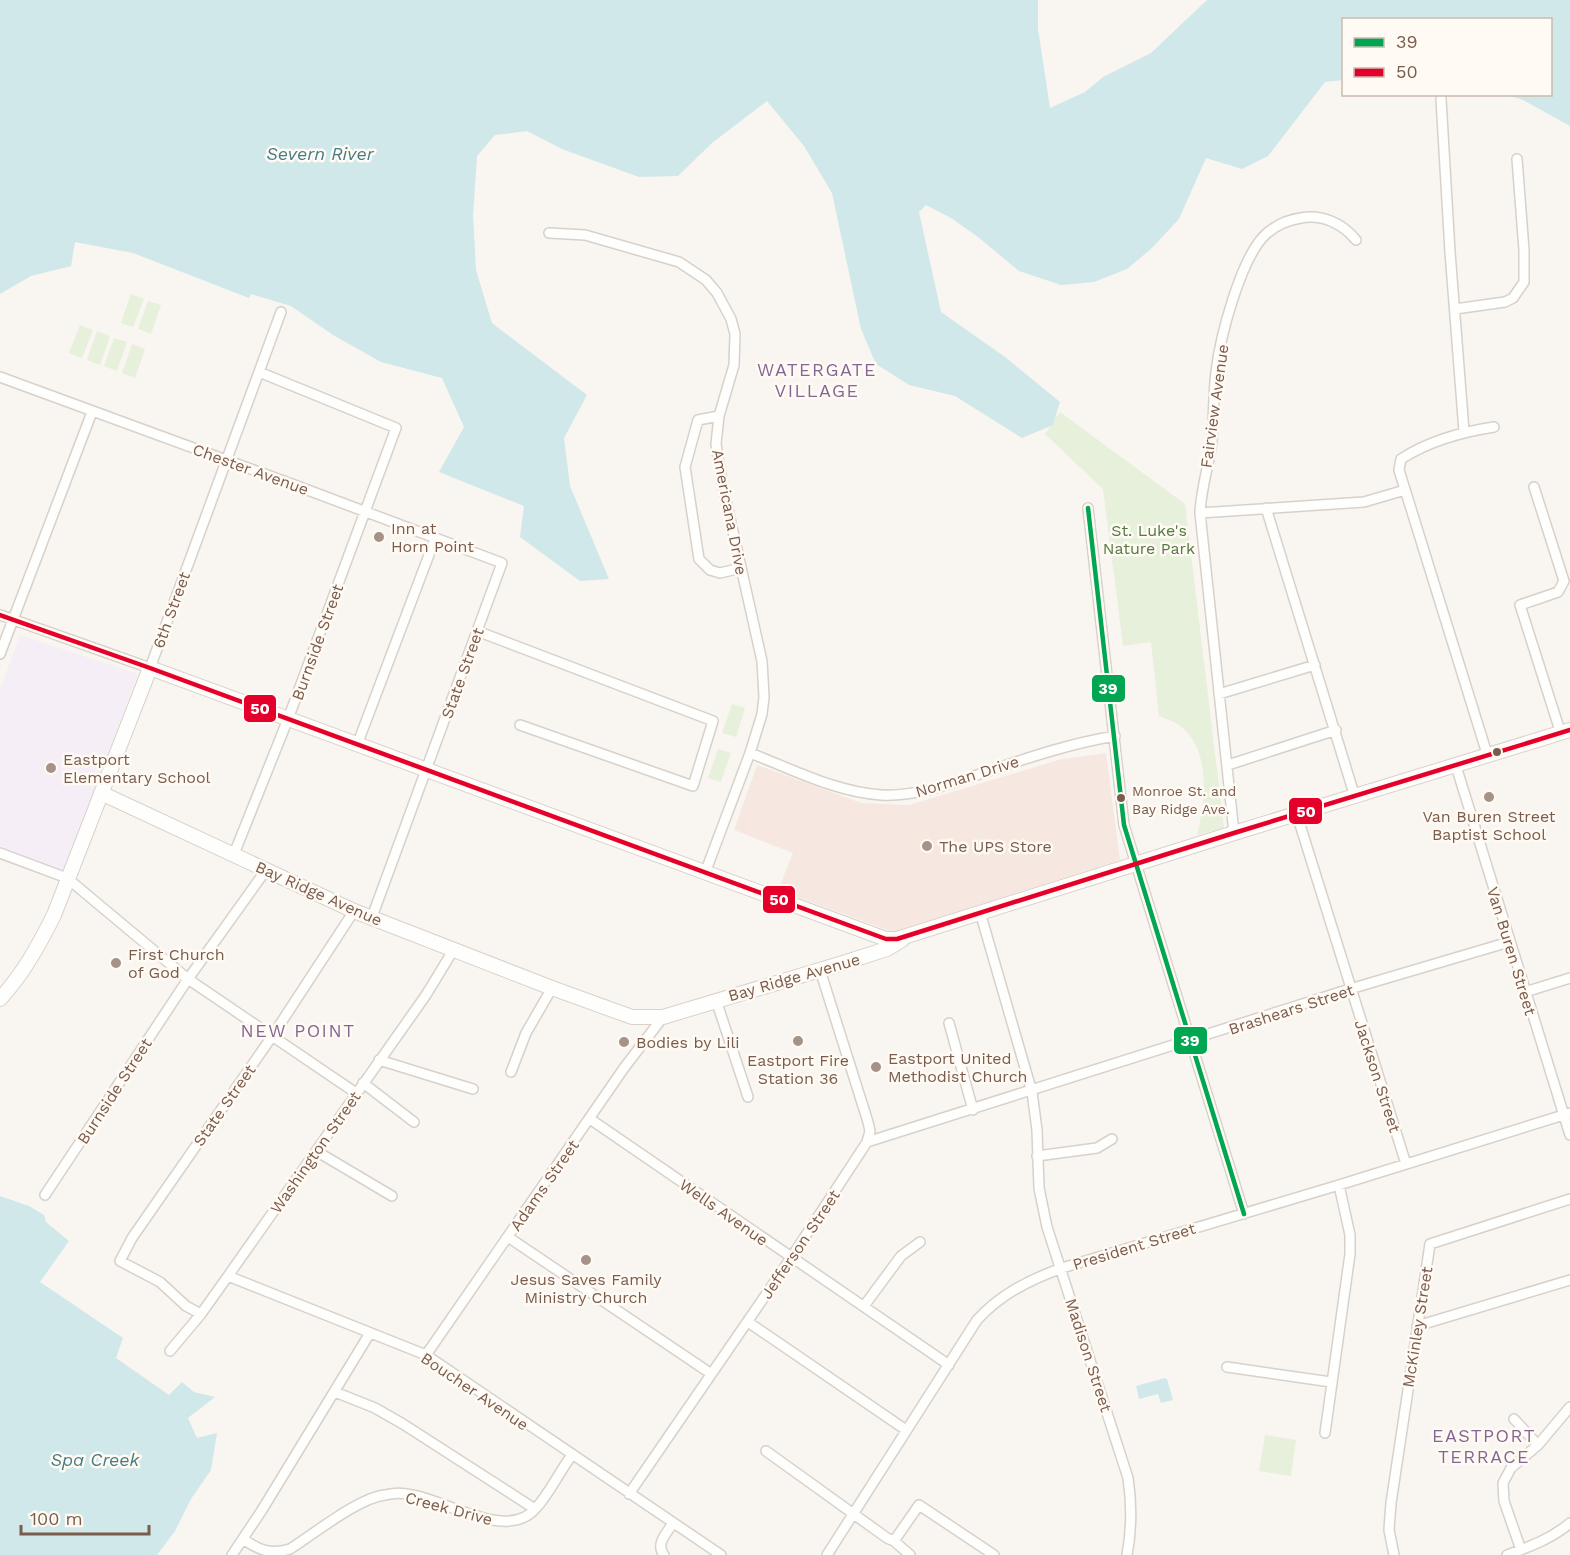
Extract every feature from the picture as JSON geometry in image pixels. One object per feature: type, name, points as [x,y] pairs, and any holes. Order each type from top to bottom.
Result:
[{"type":"main road","points":[[150,668],[873,936],[886,939],[907,936]]},
{"type":"main road","name":"6th Street","points":[[0,999],[12,986],[37,948],[54,915],[150,668]]},
{"type":"main road","name":"Bay Ridge Avenue","points":[[101,793],[354,911],[632,1017],[663,1017],[887,949],[898,944],[907,936],[980,912],[1565,732]]},
{"type":"main road","points":[[843,963],[849,956],[865,949],[873,936]]},
{"type":"street","points":[[1441,99],[1464,431]]},
{"type":"street","points":[[1455,309],[1505,302],[1513,298],[1524,282],[1524,250],[1517,159]]},
{"type":"street","name":"Fairview Avenue","points":[[1234,833],[1200,513],[1200,496],[1212,441],[1216,372],[1228,317],[1247,263],[1264,236],[1276,226],[1290,220],[1322,217],[1347,228],[1356,240]]},
{"type":"street","name":"Americana Drive","points":[[549,232],[585,235],[680,262],[706,280],[726,307],[735,334],[734,365],[719,416],[716,444],[762,661],[764,681],[762,714],[750,753],[705,873]]},
{"type":"street","name":"6th Street","points":[[150,668],[281,312]]},
{"type":"street","name":"Burnside Street","points":[[234,854],[288,719],[396,428],[259,372]]},
{"type":"street","name":"Chester Avenue","points":[[0,377],[502,563]]},
{"type":"street","points":[[0,654],[92,411]]},
{"type":"street","points":[[719,416],[698,420],[685,467],[699,559],[710,570],[720,573],[741,568]]},
{"type":"street","points":[[1488,757],[1399,470],[1401,459],[1416,449],[1464,431],[1494,427]]},
{"type":"street","points":[[1534,487],[1564,581],[1558,592],[1520,605],[1565,732]]},
{"type":"street","points":[[1200,513],[1364,502],[1405,490]]},
{"type":"street","points":[[1088,508],[1124,825],[1244,1214]]},
{"type":"street","points":[[1266,508],[1355,797]]},
{"type":"street","points":[[357,745],[435,539]]},
{"type":"street","name":"State Street","points":[[372,916],[502,563]]},
{"type":"street","points":[[0,615],[150,668]]},
{"type":"street","points":[[477,631],[713,721],[693,786],[520,725]]},
{"type":"street","points":[[1219,694],[1315,665]]},
{"type":"street","points":[[1228,765],[1336,730]]},
{"type":"street","name":"Norman Drive","points":[[750,753],[815,779],[848,789],[865,793],[895,795],[930,790],[1065,746],[1115,736]]},
{"type":"street","name":"Van Buren Street","points":[[1456,766],[1509,942],[1567,1114],[1570,1135]]},
{"type":"street","name":"Jackson Street","points":[[1298,815],[1406,1164]]},
{"type":"street","points":[[0,853],[67,878],[188,979],[356,1093]]},
{"type":"street","name":"Burnside Street","points":[[45,1195],[188,979],[266,870]]},
{"type":"street","name":"State Street","points":[[201,1314],[186,1306],[160,1282],[120,1261],[132,1238],[273,1035],[354,911]]},
{"type":"street","name":"Madison Street","points":[[980,912],[1032,1092],[1043,1209],[1128,1478],[1132,1503],[1132,1524],[1127,1555]]},
{"type":"street","name":"Brashears Street","points":[[867,1142],[1032,1092],[1350,989],[1509,942]]},
{"type":"street","name":"Washington Street","points":[[170,1351],[201,1314],[228,1276],[426,994],[454,950]]},
{"type":"street","points":[[820,970],[868,1122],[870,1131],[867,1142]]},
{"type":"street","points":[[1525,992],[1570,978]]},
{"type":"street","points":[[511,1072],[526,1033],[552,988]]},
{"type":"street","points":[[716,1000],[748,1097]]},
{"type":"street","points":[[640,1017],[647,1026],[644,1042]]},
{"type":"street","name":"Adams Street","points":[[426,1355],[624,1068],[663,1017]]},
{"type":"street","points":[[949,1023],[973,1110]]},
{"type":"street","points":[[379,1060],[474,1089]]},
{"type":"street","points":[[363,1083],[414,1122]]},
{"type":"street","name":"President Street","points":[[826,1555],[977,1320],[991,1305],[1022,1284],[1062,1268],[1567,1114]]},
{"type":"street","name":"Wells Avenue","points":[[590,1119],[949,1365]]},
{"type":"street","points":[[1037,1156],[1097,1148],[1112,1139]]},
{"type":"street","name":"Jefferson Street","points":[[629,1494],[710,1373],[748,1322],[867,1142]]},
{"type":"street","points":[[316,1151],[392,1196]]},
{"type":"street","points":[[1325,1433],[1350,1254],[1350,1234],[1339,1185]]},
{"type":"street","name":"McKinley Street","points":[[1394,1555],[1389,1530],[1391,1503],[1430,1244],[1570,1198]]},
{"type":"street","points":[[508,1237],[710,1373]]},
{"type":"street","points":[[864,1306],[901,1256],[920,1242]]},
{"type":"street","name":"Boucher Avenue","points":[[228,1276],[426,1355],[721,1555]]},
{"type":"street","points":[[1416,1326],[1570,1280]]},
{"type":"street","points":[[748,1322],[906,1430]]},
{"type":"street","points":[[232,1555],[370,1333]]},
{"type":"street","points":[[1227,1366],[1331,1382]]},
{"type":"street","points":[[335,1392],[375,1408],[394,1419],[535,1509]]},
{"type":"street","points":[[1521,1550],[1504,1501],[1503,1483],[1511,1468],[1538,1445],[1570,1407]]},
{"type":"street","points":[[1514,1419],[1538,1445]]},
{"type":"street","points":[[766,1451],[894,1541],[910,1555]]},
{"type":"street","name":"Creek Drive","points":[[243,1539],[265,1552],[281,1553],[363,1503],[383,1495],[412,1495],[484,1518],[513,1522],[524,1518],[535,1509],[572,1455]]},
{"type":"street","points":[[894,1541],[919,1505],[994,1555]]},
{"type":"street","points":[[663,1555],[660,1551],[660,1543],[673,1522]]},
{"type":"street","points":[[1507,1555],[1538,1544],[1557,1534],[1570,1523]]},
{"type":"shaded area","name":"Eastport Elementary School","points":[[20,635],[138,674],[64,871],[0,846],[0,690]]},
{"type":"shaded area","points":[[1106,753],[1120,860],[893,932],[778,890],[793,853],[734,830],[757,765],[861,803],[909,805],[1062,759]]},
{"type":"green space","points":[[131,294],[144,299],[133,327],[121,323]]},
{"type":"green space","points":[[148,301],[161,305],[151,334],[138,329]]},
{"type":"green space","points":[[80,325],[93,330],[82,358],[69,353]]},
{"type":"green space","points":[[97,331],[110,336],[100,365],[87,360]]},
{"type":"green space","points":[[114,338],[127,342],[117,371],[104,366]]},
{"type":"green space","points":[[132,344],[145,349],[135,378],[122,373]]},
{"type":"green space","name":"St. Luke's Nature Park","points":[[1060,412],[1185,504],[1224,828],[1197,835],[1204,777],[1197,748],[1180,726],[1159,716],[1151,642],[1123,646],[1103,489],[1045,434]]},
{"type":"green space","points":[[732,704],[745,708],[736,737],[722,733]]},
{"type":"green space","points":[[718,749],[731,753],[721,782],[708,778]]},
{"type":"green space","points":[[1265,1435],[1296,1440],[1291,1476],[1259,1471]]},
{"type":"water","name":"Severn River","points":[[0,0],[1038,0],[1038,29],[1050,108],[1085,92],[1103,77],[1151,53],[1207,0],[1570,0],[1570,126],[1523,100],[1511,96],[1552,96],[1552,18],[1342,18],[1342,80],[1325,82],[1268,156],[1242,169],[1206,158],[1179,219],[1151,249],[1127,269],[1094,282],[1061,285],[1019,271],[978,237],[951,218],[926,205],[919,212],[941,312],[1005,357],[1060,402],[1053,425],[1022,438],[955,396],[909,385],[876,364],[861,329],[832,193],[804,146],[767,101],[712,143],[678,176],[639,177],[562,149],[527,131],[495,135],[477,156],[473,215],[476,270],[492,323],[587,395],[564,438],[570,486],[609,579],[580,581],[520,537],[524,506],[439,472],[464,427],[442,378],[381,362],[333,335],[291,306],[251,294],[249,298],[133,253],[75,242],[71,266],[31,276],[0,294]]},
{"type":"water","name":"Spa Creek","points":[[0,1196],[29,1206],[44,1215],[46,1222],[69,1241],[40,1282],[123,1338],[116,1358],[169,1395],[182,1382],[194,1392],[215,1397],[188,1418],[197,1438],[217,1433],[211,1470],[191,1499],[175,1531],[157,1555],[0,1555]]},
{"type":"water","points":[[1165,1378],[1173,1400],[1161,1403],[1158,1394],[1139,1399],[1136,1386]]},
{"type":"transit line","name":"39","points":[[1088,508],[1124,825],[1244,1214]]},
{"type":"transit line","name":"50","points":[[0,615],[886,939],[897,939],[1570,730]]},
{"type":"place","name":"Inn at Horn Point","points":[[379,537]]},
{"type":"place","name":"Eastport Elementary School","points":[[51,768]]},
{"type":"place","name":"Van Buren Street Baptist School","points":[[1489,797]]},
{"type":"place","name":"Monroe St. and Bay Ridge Ave.","points":[[1121,798]]},
{"type":"place","name":"The UPS Store","points":[[927,846]]},
{"type":"place","name":"First Church of God","points":[[116,963]]},
{"type":"place","name":"Eastport Fire Station 36","points":[[798,1041]]},
{"type":"place","name":"Bodies by Lili","points":[[624,1042]]},
{"type":"place","name":"Eastport United Methodist Church","points":[[876,1067]]},
{"type":"place","name":"Jesus Saves Family Ministry Church","points":[[586,1260]]},
{"type":"district","name":"WATERGATE VILLAGE","points":[[817,380]]},
{"type":"district","name":"NEW POINT","points":[[298,1031]]},
{"type":"district","name":"EASTPORT TERRACE","points":[[1484,1446]]}]
